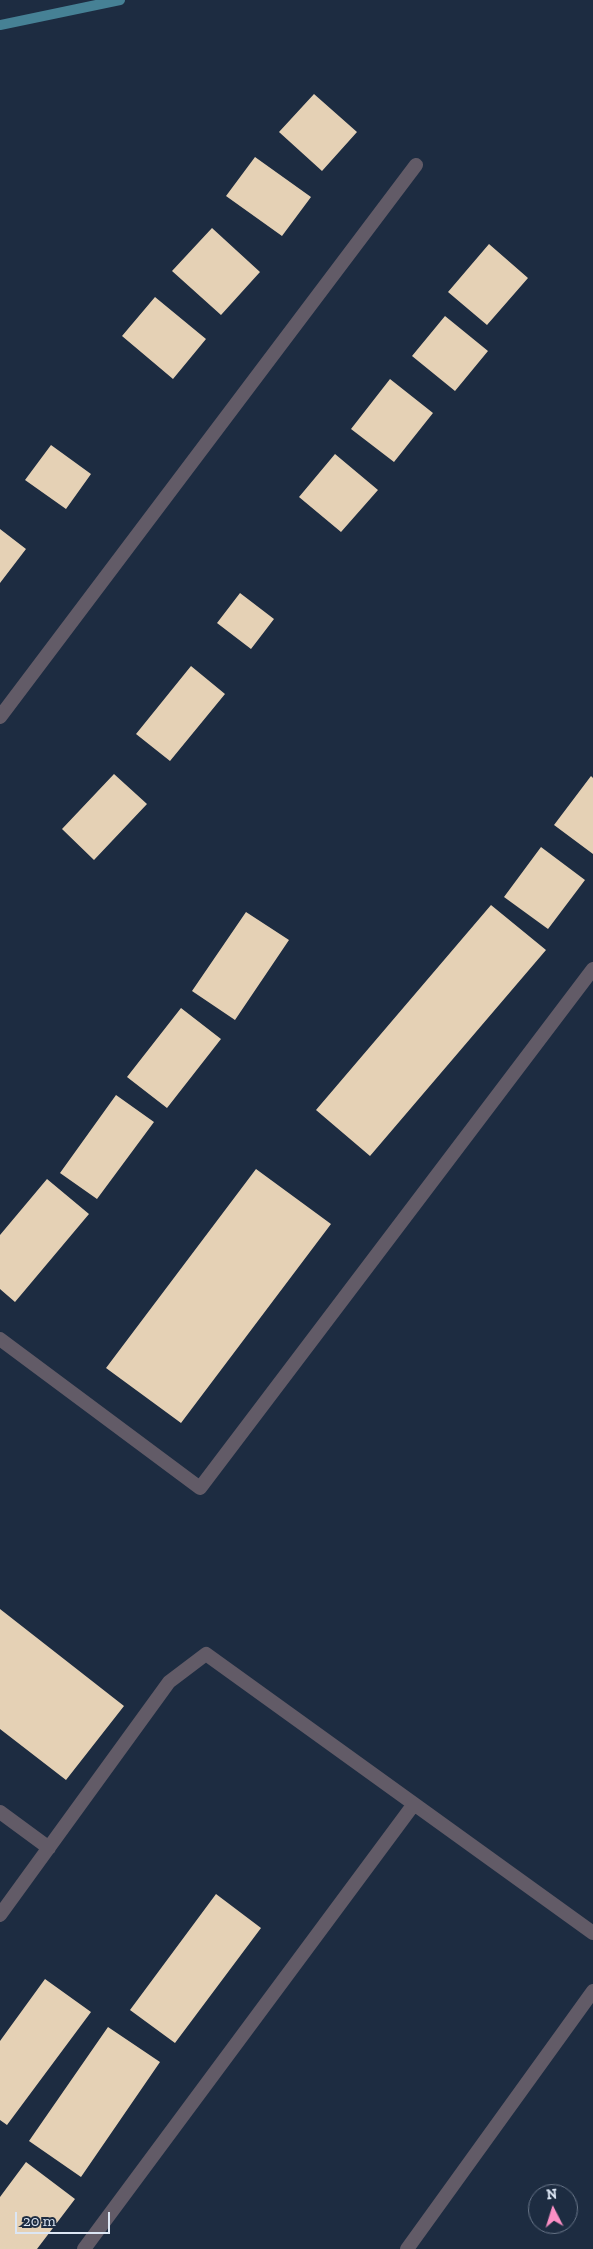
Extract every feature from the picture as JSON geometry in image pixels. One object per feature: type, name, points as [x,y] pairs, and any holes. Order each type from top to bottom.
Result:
[{"type":"street","points":[[0,716],[416,165]]},
{"type":"street","points":[[0,1339],[200,1488],[593,968]]},
{"type":"street","points":[[0,1915],[169,1682],[206,1654],[593,1933]]},
{"type":"street","points":[[84,2249],[414,1804]]},
{"type":"street","points":[[0,1812],[48,1848]]},
{"type":"street","points":[[407,2249],[593,1991]]},
{"type":"building","points":[[314,94],[357,132],[322,171],[279,132]]},
{"type":"building","points":[[255,157],[311,197],[282,236],[226,196]]},
{"type":"building","points":[[212,228],[260,272],[221,315],[172,271]]},
{"type":"building","points":[[489,244],[528,278],[487,325],[448,292]]},
{"type":"building","points":[[155,297],[206,339],[173,379],[122,336]]},
{"type":"building","points":[[445,316],[488,351],[455,391],[412,356]]},
{"type":"building","points":[[390,379],[433,413],[394,462],[351,429]]},
{"type":"building","points":[[51,445],[91,474],[66,509],[25,480]]},
{"type":"building","points":[[335,454],[378,490],[341,532],[299,497]]},
{"type":"building","points":[[0,529],[26,549],[0,583]]},
{"type":"building","points":[[240,593],[274,619],[251,649],[217,623]]},
{"type":"building","points":[[191,666],[225,694],[170,761],[136,734]]},
{"type":"building","points":[[114,774],[147,804],[94,860],[62,829]]},
{"type":"building","points":[[591,776],[593,778],[593,854],[554,825]]},
{"type":"building","points":[[541,847],[585,880],[548,929],[504,897]]},
{"type":"building","points":[[491,905],[546,950],[370,1156],[316,1110]]},
{"type":"building","points":[[246,912],[289,940],[235,1020],[192,991]]},
{"type":"building","points":[[181,1008],[221,1039],[167,1108],[127,1077]]},
{"type":"building","points":[[116,1095],[154,1122],[97,1199],[60,1173]]},
{"type":"building","points":[[256,1169],[331,1224],[181,1423],[106,1368]]},
{"type":"building","points":[[47,1179],[89,1214],[15,1302],[0,1289],[0,1235]]},
{"type":"building","points":[[0,1609],[124,1706],[66,1780],[0,1729]]},
{"type":"building","points":[[216,1894],[261,1928],[175,2043],[130,2010]]},
{"type":"building","points":[[45,1979],[91,2012],[7,2125],[0,2120],[0,2041]]},
{"type":"building","points":[[108,2027],[160,2062],[81,2177],[29,2141]]},
{"type":"building","points":[[26,2162],[75,2199],[37,2249],[0,2249],[0,2197]]},
{"type":"waterway","points":[[0,25],[120,0]]}]
